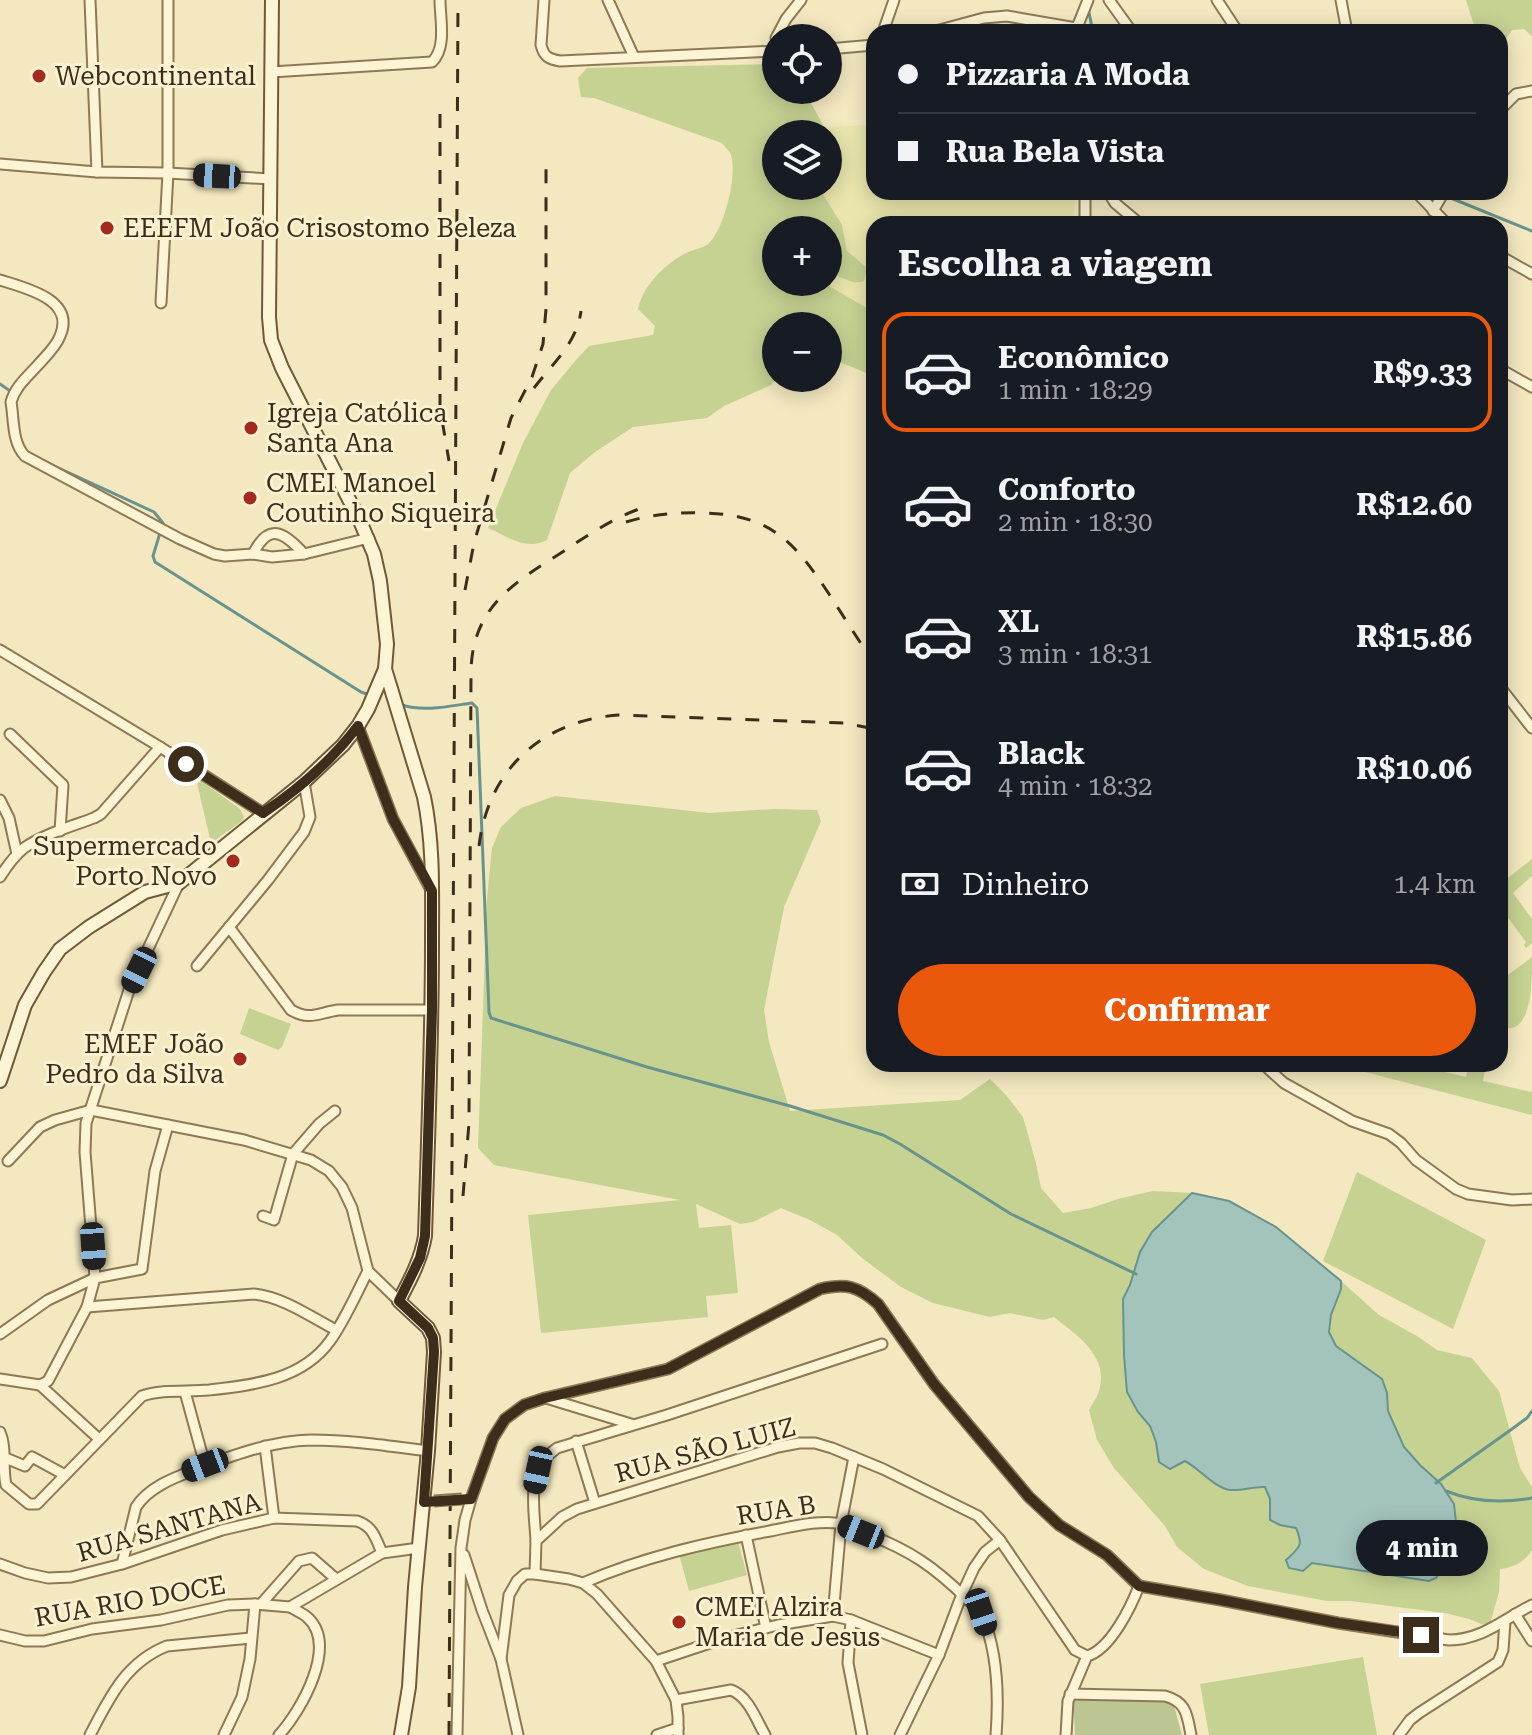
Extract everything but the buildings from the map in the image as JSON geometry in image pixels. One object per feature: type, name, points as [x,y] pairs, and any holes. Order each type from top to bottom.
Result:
[{"type":"street","points":[[90,0],[97,172]]},
{"type":"street","points":[[161,303],[168,173],[168,0]]},
{"type":"street","points":[[0,1379],[45,1384],[87,1307],[95,1278],[85,1152],[86,1123],[130,987],[179,883],[304,782],[343,745],[368,709],[385,669],[387,644],[380,581],[369,538],[282,368],[271,340],[272,0]]},
{"type":"street","points":[[271,72],[432,62],[440,49],[440,0]]},
{"type":"street","points":[[544,0],[541,45],[549,59],[762,52]]},
{"type":"street","points":[[608,0],[634,57]]},
{"type":"street","points":[[783,24],[801,0]]},
{"type":"street","points":[[886,24],[894,0]]},
{"type":"street","points":[[1078,24],[1088,0]]},
{"type":"street","points":[[1109,0],[1126,24]]},
{"type":"street","points":[[1217,0],[1233,24]]},
{"type":"street","points":[[1341,0],[1346,24]]},
{"type":"street","points":[[962,24],[1007,16],[1046,24]]},
{"type":"street","points":[[842,48],[866,46]]},
{"type":"street","points":[[1508,102],[1516,94],[1532,91]]},
{"type":"street","points":[[0,164],[97,172],[271,179]]},
{"type":"street","points":[[1113,200],[1130,216]]},
{"type":"street","points":[[1423,200],[1438,216]]},
{"type":"street","points":[[1433,211],[1439,200]]},
{"type":"street","points":[[1508,260],[1532,274]]},
{"type":"street","points":[[0,280],[50,299],[61,311],[61,336],[24,380],[11,402],[17,444],[34,461],[214,554],[272,557],[304,554],[369,538]]},
{"type":"street","points":[[1508,374],[1532,387]]},
{"type":"street","points":[[253,554],[264,537],[282,534],[289,537],[304,554]]},
{"type":"street","points":[[0,650],[263,813]]},
{"type":"street","points":[[385,669],[426,806],[432,891],[432,1010],[425,1236],[420,1258],[399,1301]]},
{"type":"street","points":[[1508,697],[1532,728]]},
{"type":"street","points":[[358,726],[393,819],[432,891]]},
{"type":"street","points":[[10,734],[63,785],[60,831]]},
{"type":"street","points":[[0,877],[17,854],[35,841],[101,814],[160,747]]},
{"type":"street","points":[[197,966],[268,880],[309,824],[310,809],[304,782]]},
{"type":"street","points":[[0,800],[9,818],[17,854]]},
{"type":"street","points":[[0,1081],[25,1005],[60,949],[145,892],[179,883]]},
{"type":"street","points":[[229,927],[291,1010],[300,1016],[310,1017],[338,1010],[432,1010]]},
{"type":"street","points":[[1272,1072],[1284,1083],[1352,1121],[1389,1134],[1416,1160],[1456,1189],[1468,1194],[1512,1200],[1532,1199]]},
{"type":"street","points":[[8,1161],[40,1127],[91,1110],[244,1140],[293,1154],[329,1171],[342,1187],[352,1208],[368,1271],[428,1328],[433,1338],[429,1501],[419,1548],[409,1687],[401,1735]]},
{"type":"street","points":[[263,1216],[274,1220],[293,1154],[335,1111]]},
{"type":"street","points":[[0,1334],[48,1300],[95,1278],[142,1269],[155,1171],[168,1125]]},
{"type":"street","points":[[0,1432],[4,1444],[6,1485],[29,1504],[37,1504],[142,1396],[271,1380],[294,1372],[317,1356],[336,1330],[368,1271]]},
{"type":"street","points":[[457,1735],[461,1548],[467,1499],[493,1438],[505,1419],[524,1405],[545,1398],[668,1369],[820,1289],[836,1285],[850,1286],[867,1294],[878,1304],[934,1384],[1029,1497],[1059,1525],[1107,1555],[1139,1586],[1449,1640],[1479,1635],[1532,1605]]},
{"type":"street","points":[[87,1307],[265,1295],[336,1330]]},
{"type":"street","points":[[535,1574],[535,1488],[538,1470],[543,1460],[557,1448],[882,1344]]},
{"type":"street","points":[[40,1385],[99,1439]]},
{"type":"street","points":[[185,1392],[205,1465]]},
{"type":"street","points":[[545,1398],[631,1424]]},
{"type":"street","points":[[122,1564],[140,1500],[150,1491],[205,1465],[265,1446],[309,1440],[363,1442],[428,1451]]},
{"type":"street","points":[[576,1441],[595,1503]]},
{"type":"street","name":"RUA SÃO LUIZ","points":[[536,1541],[562,1517],[577,1509],[788,1445],[815,1443],[883,1469],[978,1516],[1000,1540],[1075,1650],[1087,1656]]},
{"type":"street","points":[[265,1446],[274,1518]]},
{"type":"street","points":[[3,1457],[25,1466],[32,1457],[65,1475]]},
{"type":"street","points":[[833,1616],[841,1524],[854,1457]]},
{"type":"street","points":[[429,1501],[467,1499]]},
{"type":"street","name":"RUA SANTANA","points":[[0,1564],[48,1578],[71,1577],[122,1564],[222,1530],[274,1518],[357,1521],[372,1529],[382,1553]]},
{"type":"street","name":"RUA B","points":[[583,1583],[666,1553],[811,1524],[841,1524],[902,1547],[930,1566],[981,1612],[996,1674],[996,1735]]},
{"type":"street","points":[[746,1535],[766,1628]]},
{"type":"street","points":[[900,1735],[939,1655],[974,1568],[985,1552],[1000,1540]]},
{"type":"street","points":[[279,1735],[289,1724],[314,1679],[319,1644],[308,1618],[290,1607],[382,1553],[419,1548]]},
{"type":"street","points":[[461,1548],[501,1659],[518,1735]]},
{"type":"street","points":[[224,1735],[242,1697],[258,1604],[299,1561],[312,1558],[336,1579]]},
{"type":"street","points":[[501,1659],[509,1595],[517,1581],[525,1574],[535,1574],[583,1583],[597,1594],[656,1661],[676,1700],[678,1732],[657,1735]]},
{"type":"street","points":[[1066,1735],[1066,1710],[1070,1694],[1087,1656],[1099,1650],[1125,1619],[1139,1586]]},
{"type":"street","name":"RUA RIO DOCE","points":[[0,1635],[25,1641],[44,1641],[92,1629],[161,1620],[228,1605],[290,1607]]},
{"type":"street","points":[[1515,1614],[1532,1641]]},
{"type":"street","points":[[656,1661],[725,1638],[833,1616],[851,1620],[939,1655]]},
{"type":"street","points":[[851,1620],[848,1663],[862,1735]]},
{"type":"street","points":[[1399,1735],[1419,1713],[1498,1662],[1503,1650],[1505,1621]]},
{"type":"street","points":[[90,1735],[113,1691],[141,1659],[154,1651],[167,1646],[251,1638]]},
{"type":"street","points":[[676,1700],[731,1690],[738,1692],[764,1735]]},
{"type":"street","points":[[1070,1694],[1165,1696],[1176,1699],[1183,1707],[1191,1735]]},
{"type":"shaded area","points":[[866,125],[866,200],[1076,200],[1073,216],[866,216],[866,307],[842,294],[842,278],[852,282],[859,261],[847,251],[842,216],[836,216],[827,200],[842,200],[842,126]]},
{"type":"green space","points":[[1466,0],[1532,0],[1532,36],[1524,29],[1512,30],[1508,36],[1508,24],[1474,24]]},
{"type":"green space","points":[[762,64],[762,104],[812,104],[820,120],[762,120],[762,200],[827,200],[836,216],[762,216],[762,296],[842,296],[842,294],[866,307],[866,373],[842,363],[842,312],[762,312],[762,389],[724,406],[707,418],[633,427],[595,452],[570,473],[547,540],[532,544],[510,539],[488,528],[523,443],[551,390],[589,346],[653,335],[655,326],[638,309],[644,292],[669,264],[707,245],[713,238],[724,215],[733,173],[730,152],[722,143],[594,98],[581,97],[578,78],[587,68]]},
{"type":"green space","points":[[842,225],[847,251],[866,267],[864,281],[853,282],[842,278]]},
{"type":"green space","points":[[201,781],[240,809],[244,817],[211,843],[197,783]]},
{"type":"green space","points":[[555,796],[709,813],[817,810],[821,821],[784,907],[764,1010],[769,1042],[790,1111],[960,1100],[990,1079],[1023,1117],[1041,1188],[1063,1213],[1153,1191],[1192,1193],[1152,1232],[1140,1252],[1123,1299],[1127,1392],[1150,1426],[1159,1462],[1177,1464],[1185,1461],[1240,1490],[1265,1487],[1271,1513],[1280,1525],[1296,1528],[1303,1571],[1312,1563],[1429,1581],[1436,1578],[1443,1548],[1452,1530],[1430,1475],[1404,1447],[1388,1411],[1382,1379],[1336,1346],[1329,1332],[1341,1281],[1379,1315],[1437,1350],[1472,1358],[1499,1391],[1520,1468],[1532,1487],[1532,1550],[1518,1564],[1500,1569],[1499,1592],[1489,1627],[1445,1613],[1351,1601],[1327,1601],[1248,1586],[1204,1569],[1177,1547],[1165,1526],[1114,1468],[1097,1440],[1089,1410],[1099,1390],[1099,1365],[1088,1346],[1071,1331],[1054,1317],[1043,1320],[1010,1313],[990,1317],[933,1303],[901,1287],[837,1235],[781,1208],[753,1222],[740,1224],[696,1204],[699,1228],[731,1225],[738,1293],[706,1296],[708,1317],[541,1333],[528,1215],[680,1200],[494,1165],[478,1148],[487,898],[492,848],[501,827],[521,808]]},
{"type":"green space","points":[[1532,859],[1532,876],[1513,893],[1532,919],[1532,943],[1526,948],[1526,942],[1508,918],[1508,878]]},
{"type":"green space","points":[[1532,957],[1528,1006],[1518,1025],[1511,1028],[1508,1027],[1508,975]]},
{"type":"green space","points":[[249,1008],[291,1024],[282,1047],[278,1050],[240,1034]]},
{"type":"green space","points":[[1365,1072],[1445,1072],[1466,1077],[1467,1072],[1485,1072],[1483,1081],[1532,1092],[1532,1115]]},
{"type":"green space","points":[[1357,1172],[1486,1240],[1453,1329],[1323,1261]]},
{"type":"green space","points":[[737,1538],[747,1575],[689,1591],[679,1554]]},
{"type":"green space","points":[[1363,1657],[1377,1735],[1209,1735],[1200,1684]]},
{"type":"green space","points":[[1171,1695],[1182,1735],[1075,1735],[1073,1696]]},
{"type":"water","points":[[1192,1193],[1229,1201],[1276,1227],[1341,1281],[1329,1332],[1336,1346],[1382,1379],[1388,1411],[1404,1447],[1441,1484],[1454,1504],[1456,1522],[1441,1549],[1441,1572],[1436,1578],[1429,1581],[1312,1563],[1303,1571],[1289,1568],[1286,1560],[1299,1546],[1300,1539],[1296,1528],[1270,1520],[1270,1499],[1265,1487],[1225,1489],[1185,1461],[1170,1469],[1159,1462],[1150,1426],[1127,1392],[1123,1299],[1140,1252],[1152,1232]]},
{"type":"waterway","points":[[1088,8],[1091,24]]},
{"type":"waterway","points":[[1456,200],[1495,216]]},
{"type":"waterway","points":[[1508,221],[1532,231]]},
{"type":"waterway","points":[[0,384],[13,393]]},
{"type":"waterway","points":[[39,459],[154,512],[163,523],[153,556],[155,562],[372,696]]},
{"type":"waterway","points":[[402,705],[428,708],[472,703],[477,708],[491,1018],[883,1135],[1011,1214],[1136,1274]]},
{"type":"waterway","points":[[1436,1483],[1527,1418],[1532,1411]]},
{"type":"waterway","points":[[1446,1491],[1488,1500],[1532,1498]]},
{"type":"railway","points":[[449,1735],[458,0]]},
{"type":"railway","points":[[440,114],[440,408],[449,461]]},
{"type":"railway","points":[[465,590],[474,543],[511,418],[532,377],[543,344],[546,309],[546,163]]},
{"type":"railway","points":[[534,388],[569,343],[581,311]]},
{"type":"railway","points":[[463,1196],[469,1123],[471,670],[474,648],[488,612],[514,585],[591,533],[639,509]]},
{"type":"railway","points":[[626,522],[665,514],[705,513],[729,515],[766,526],[806,562],[866,652]]},
{"type":"railway","points":[[479,846],[484,818],[507,772],[544,738],[592,719],[619,715],[844,723],[866,727]]},
{"type":"place","name":"Webcontinental","points":[[39,76]]},
{"type":"place","name":"EEEFM João Crisostomo Beleza","points":[[107,228]]},
{"type":"place","name":"Igreja Católica Santa Ana","points":[[251,428]]},
{"type":"place","name":"CMEI Manoel Coutinho Siqueira","points":[[250,498]]},
{"type":"place","name":"Supermercado Porto Novo","points":[[233,861]]},
{"type":"place","name":"EMEF João Pedro da Silva","points":[[240,1059]]},
{"type":"place","name":"CMEI Alzira Maria de Jesus","points":[[679,1622]]},
{"type":"route","points":[[186,764],[263,813],[317,771],[358,726],[393,819],[432,891],[432,1010],[425,1236],[415,1272],[399,1301],[428,1328],[433,1338],[424,1502],[471,1499],[493,1438],[505,1419],[524,1405],[668,1369],[820,1289],[850,1286],[867,1294],[878,1304],[934,1384],[1029,1497],[1059,1525],[1107,1555],[1139,1586],[1421,1635]]}]
